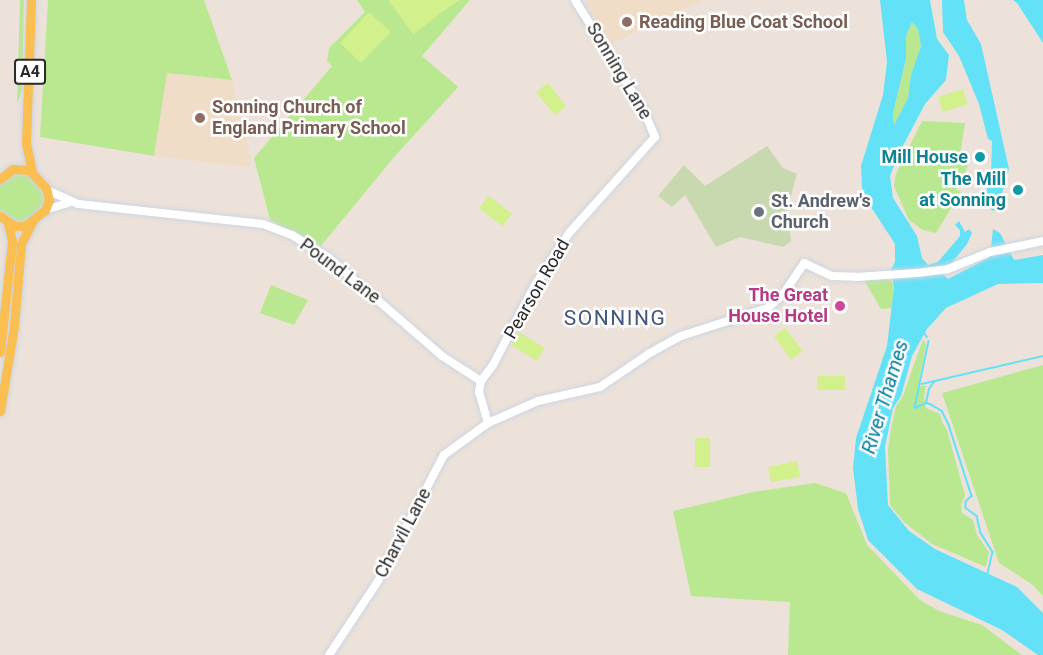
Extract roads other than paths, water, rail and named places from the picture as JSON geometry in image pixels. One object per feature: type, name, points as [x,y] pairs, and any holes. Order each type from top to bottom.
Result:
[{"type":"main road","name":"A4","points":[[31,0],[27,143],[32,172]]},
{"type":"main road","name":"Sonning Lane","points":[[575,0],[597,32],[654,130],[656,137],[652,144]]},
{"type":"main road","name":"A4","points":[[12,169],[27,143]]},
{"type":"main road","name":"Pearson Road","points":[[481,381],[493,365],[535,285],[570,232],[652,144]]},
{"type":"main road","points":[[0,179],[12,169],[32,172],[47,190],[49,200],[45,210],[32,222],[21,244],[14,326],[0,411]]},
{"type":"main road","points":[[0,216],[8,224],[19,227],[32,222]]},
{"type":"main road","points":[[0,352],[12,241],[8,224]]},
{"type":"main road","name":"Charvil Lane","points":[[329,655],[378,581],[444,455],[488,423],[538,401],[600,387],[650,353],[681,336],[768,308],[784,293],[804,263],[832,276],[876,276],[948,269],[990,252],[1043,241]]},
{"type":"main road","points":[[3,326],[14,326]]},
{"type":"main road","points":[[481,381],[479,392],[488,423]]},
{"type":"street","name":"Pound Lane","points":[[47,190],[69,203]]},
{"type":"street","name":"Pound Lane","points":[[45,210],[55,205],[69,203],[262,224],[292,235],[328,258],[442,356],[481,381]]},
{"type":"water","name":"River Thames","points":[[880,0],[930,0],[937,39],[949,55],[946,80],[925,104],[898,155],[890,176],[893,198],[917,236],[922,258],[928,265],[938,262],[960,236],[960,230],[955,225],[959,221],[965,232],[969,229],[972,233],[967,244],[943,274],[948,279],[990,257],[993,229],[1000,233],[1014,260],[1043,255],[1043,283],[998,284],[946,308],[927,329],[912,356],[901,396],[893,408],[885,447],[888,505],[909,531],[935,549],[1017,587],[1043,613],[1043,655],[1038,655],[1002,630],[917,589],[868,540],[858,509],[853,468],[856,438],[887,346],[894,287],[891,270],[895,262],[895,244],[871,207],[862,188],[861,166],[883,95],[887,62]],"holes":[[[912,22],[918,29],[921,46],[911,75],[908,98],[894,125],[893,113],[906,59],[906,36]]]},
{"type":"water","points":[[942,0],[964,0],[967,20],[981,44],[1009,169],[997,211],[991,210],[988,203],[982,204],[991,177],[992,141],[988,139],[979,104],[959,56],[943,32]]},
{"type":"water","points":[[1013,0],[1043,0],[1043,43],[1017,3]]},
{"type":"waterway","points":[[924,332],[927,337]]},
{"type":"waterway","points":[[929,341],[915,408],[926,403],[930,404],[942,411],[949,425],[972,496],[966,502],[966,508],[977,516],[981,533],[993,552],[988,573]]},
{"type":"waterway","points":[[922,384],[1043,356]]},
{"type":"waterway","points":[[926,403],[929,389],[934,382]]},
{"type":"place","name":"Reading Blue Coat School","points":[[627,22]]},
{"type":"place","name":"Sonning Church of England Primary School","points":[[200,118]]},
{"type":"place","name":"Mill House","points":[[980,157]]},
{"type":"place","name":"The Mill at Sonning","points":[[1018,190]]},
{"type":"place","name":"St. Andrew's Church","points":[[759,212]]},
{"type":"place","name":"The Great House Hotel","points":[[840,306]]},
{"type":"district","name":"SONNING","points":[[615,318]]}]
